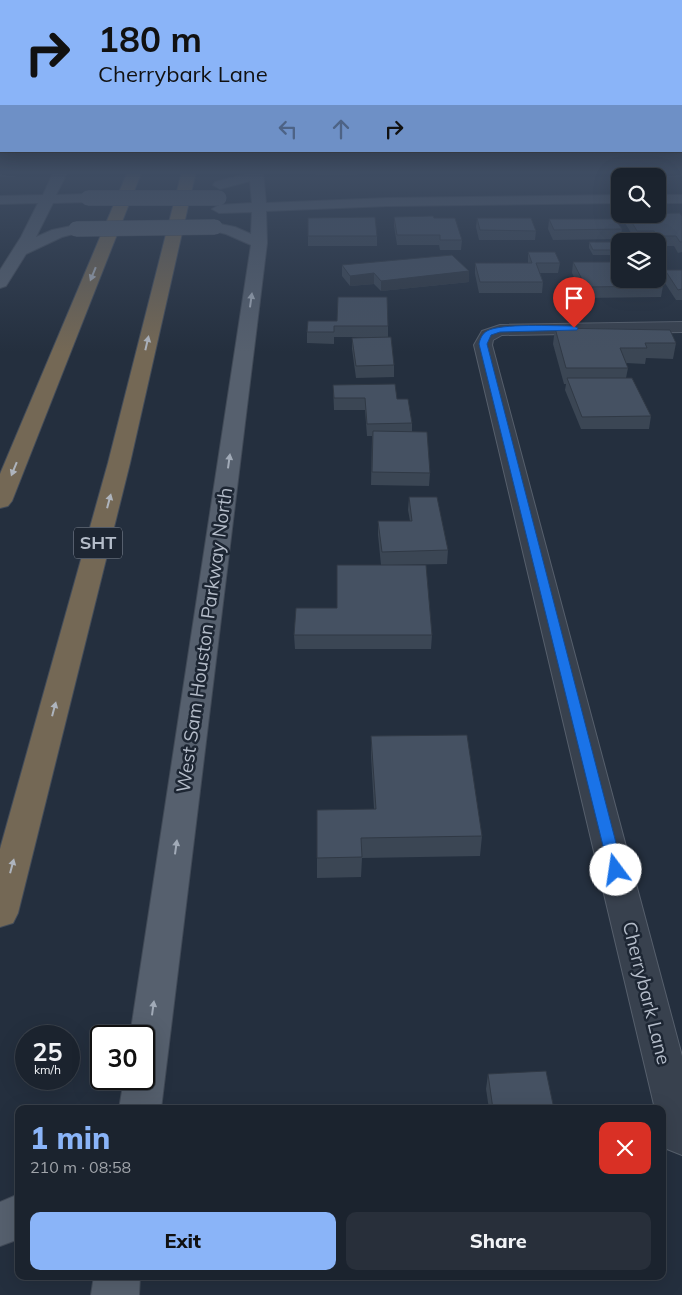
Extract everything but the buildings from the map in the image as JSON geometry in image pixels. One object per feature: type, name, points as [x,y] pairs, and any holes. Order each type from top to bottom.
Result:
[{"type":"highway","points":[[0,502],[110,231]]},
{"type":"highway","name":"SHT","points":[[0,913],[119,464],[175,231]]},
{"type":"main road","points":[[0,283],[31,231]]},
{"type":"main road","points":[[21,251],[56,233],[64,231]]},
{"type":"main road","points":[[233,231],[259,243]]},
{"type":"main road","name":"West Sam Houston Parkway North","points":[[139,1105],[259,243],[259,231]]},
{"type":"main road","points":[[0,1224],[15,1218]]},
{"type":"main road","points":[[115,1295],[117,1280]]},
{"type":"street","name":"Cherrybark Lane","points":[[682,327],[500,330],[488,333],[483,344],[682,1136]]},
{"type":"route","points":[[574,328],[500,330],[488,333],[483,344],[517,471],[616,870]]}]
